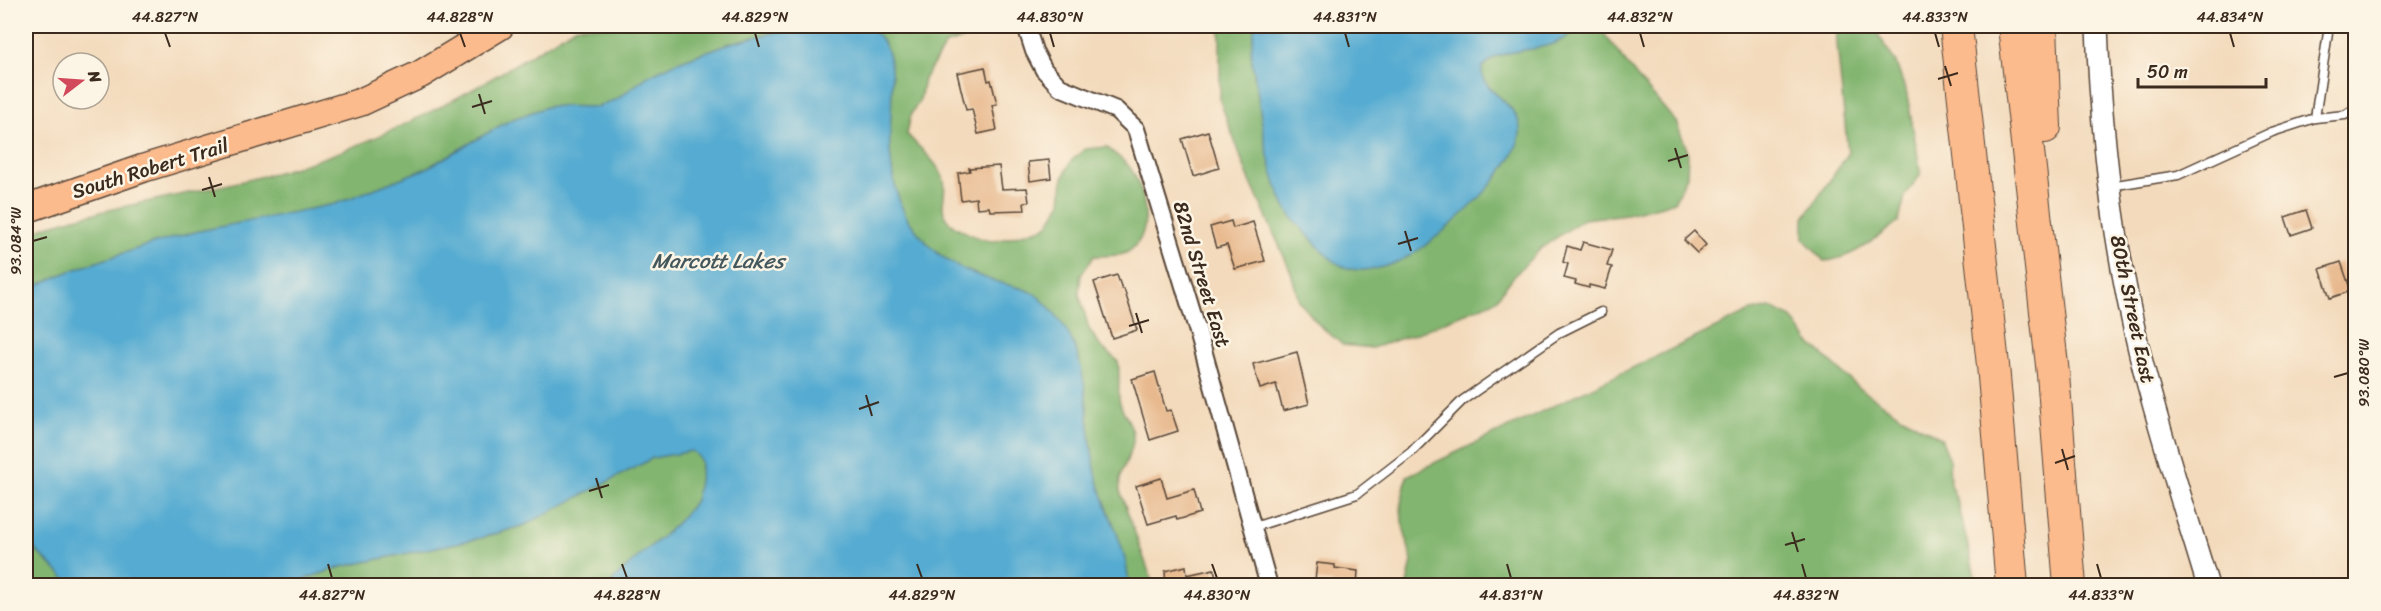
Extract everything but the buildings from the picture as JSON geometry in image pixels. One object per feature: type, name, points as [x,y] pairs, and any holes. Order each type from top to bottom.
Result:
[{"type":"highway","points":[[1950,26],[1993,365]]},
{"type":"highway","points":[[1956,26],[1993,365],[2012,585]]},
{"type":"highway","points":[[2014,26],[2053,374],[2070,585]]},
{"type":"highway","points":[[2042,26],[2053,374]]},
{"type":"main road","name":"South Robert Trail","points":[[275,129],[397,67],[466,26]]},
{"type":"main road","name":"South Robert Trail","points":[[26,209],[144,168],[336,111],[392,88],[452,57],[500,26]]},
{"type":"street","name":"82nd Street East","points":[[1026,26],[1034,51],[1044,70],[1060,87],[1116,110],[1136,129],[1198,333],[1269,585]]},
{"type":"street","name":"80th Street East","points":[[2097,26],[2102,118],[2127,294],[2140,354],[2208,585]]},
{"type":"lane","points":[[2315,118],[2329,26]]},
{"type":"lane","points":[[2110,186],[2178,175],[2272,132],[2315,118],[2345,115],[2355,108]]},
{"type":"lane","points":[[1254,527],[1358,494],[1410,453],[1463,399],[1559,333],[1601,312]]},
{"type":"green space","name":"Marcott Lakes","points":[[577,26],[996,26],[995,30],[946,44],[924,79],[920,100],[911,114],[907,134],[942,175],[945,186],[943,209],[949,222],[974,236],[992,241],[1046,227],[1061,204],[1063,178],[1071,161],[1085,149],[1107,147],[1129,166],[1144,201],[1145,214],[1141,236],[1135,246],[1126,253],[1094,256],[1081,275],[1079,293],[1089,329],[1100,346],[1118,361],[1120,404],[1133,435],[1131,449],[1120,478],[1120,491],[1151,578],[1150,585],[26,586],[26,239],[44,227],[75,218],[275,173],[355,146],[432,111],[469,91]]},
{"type":"green space","points":[[1220,26],[1603,26],[1602,31],[1637,77],[1676,122],[1688,152],[1687,176],[1674,202],[1627,214],[1584,219],[1540,249],[1514,276],[1495,301],[1412,335],[1372,348],[1343,345],[1319,325],[1299,301],[1291,272],[1247,174],[1220,101]]},
{"type":"green space","points":[[1842,26],[1873,26],[1896,63],[1907,95],[1921,174],[1905,196],[1899,221],[1854,252],[1824,261],[1804,239],[1804,218],[1848,154],[1836,34]]},
{"type":"green space","points":[[1771,308],[1792,318],[1808,341],[1859,388],[1901,416],[1941,438],[1949,458],[1950,485],[1958,503],[1977,585],[1407,585],[1412,561],[1402,522],[1401,504],[1407,476],[1751,311]]},
{"type":"water","name":"Marcott Lakes","points":[[859,25],[877,34],[886,47],[890,62],[892,165],[898,195],[909,221],[929,245],[960,268],[1035,294],[1056,314],[1070,336],[1084,381],[1098,481],[1125,559],[1128,585],[613,585],[611,583],[676,524],[694,502],[701,464],[698,456],[692,451],[653,458],[525,525],[481,538],[341,567],[305,579],[295,585],[72,585],[26,541],[26,290],[70,271],[151,244],[199,231],[335,204],[427,168],[510,120],[549,106],[596,107],[617,99],[648,76],[675,63],[730,43],[801,26]]},
{"type":"water","points":[[1255,26],[1577,26],[1562,40],[1498,56],[1482,67],[1483,77],[1488,86],[1511,108],[1520,127],[1519,139],[1509,161],[1483,194],[1433,240],[1408,257],[1380,268],[1366,270],[1351,269],[1331,259],[1296,223],[1285,206],[1272,173],[1263,131],[1251,53]]}]
